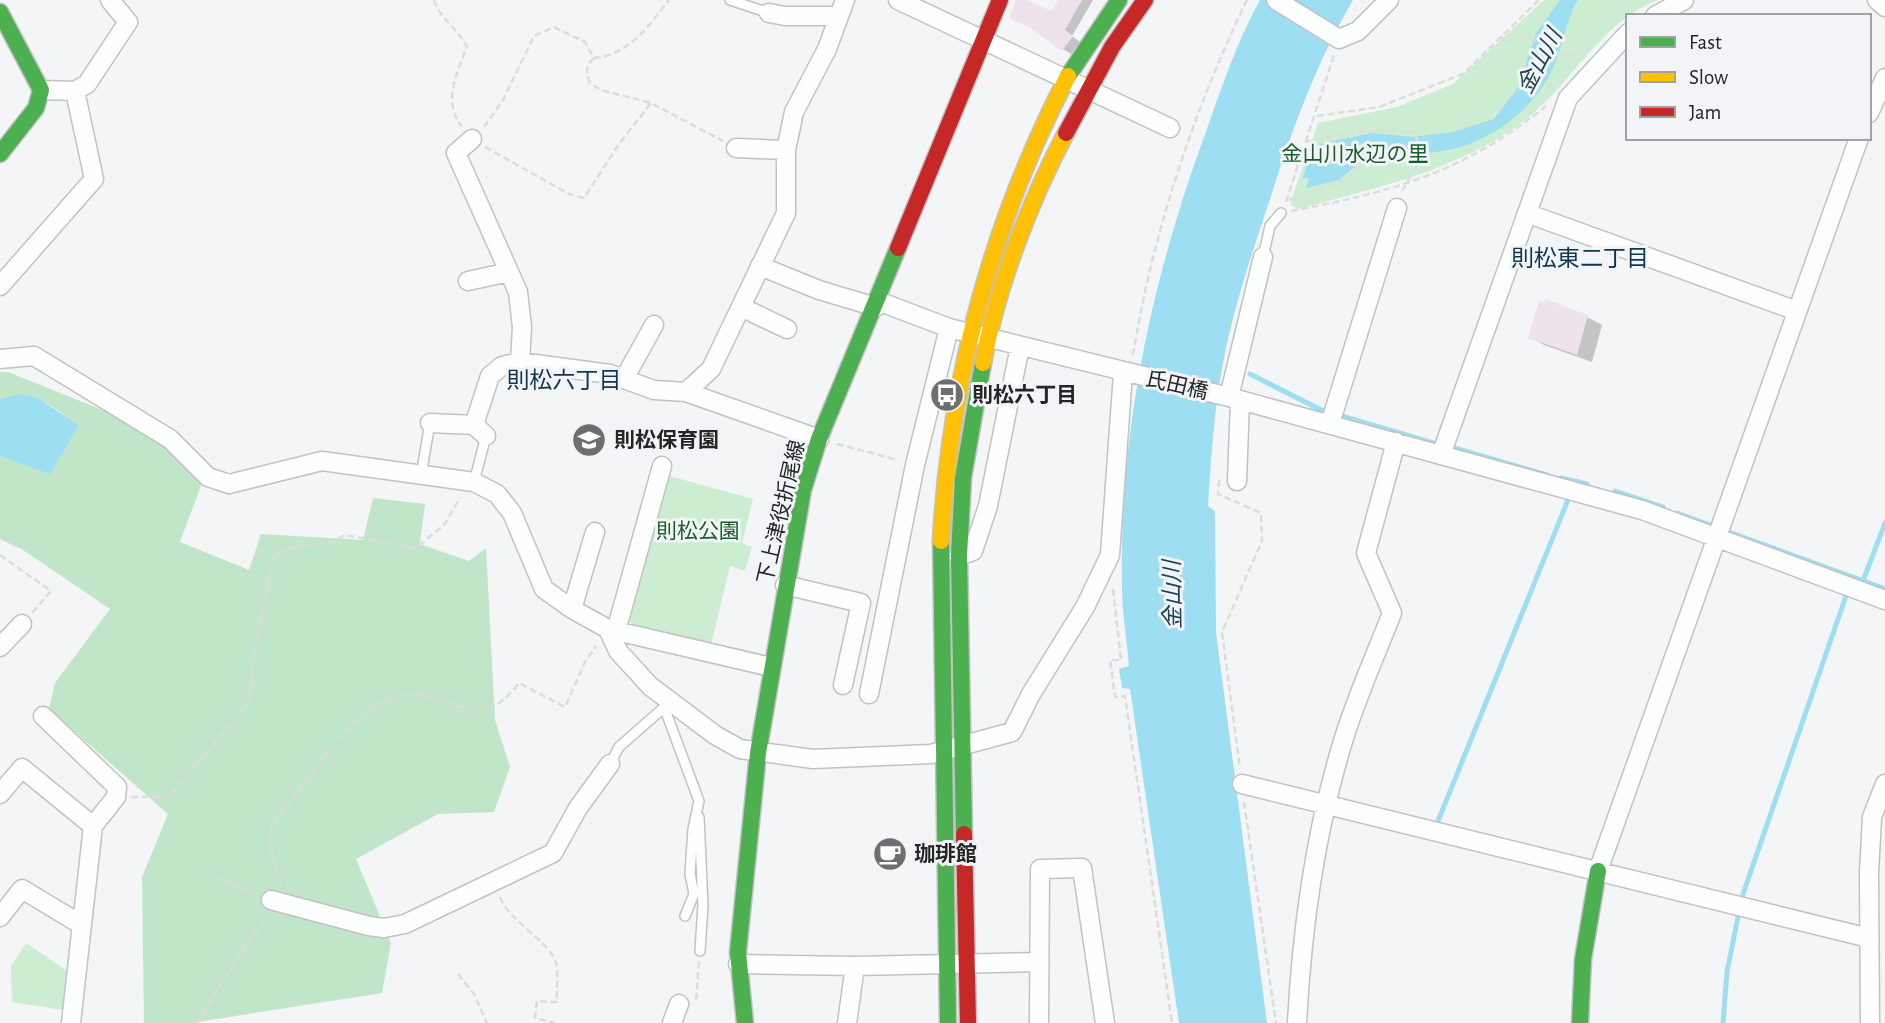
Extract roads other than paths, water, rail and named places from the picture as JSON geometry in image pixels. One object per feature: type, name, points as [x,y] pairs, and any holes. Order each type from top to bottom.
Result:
[{"type":"street","points":[[41,90],[75,91],[87,84],[128,22],[110,0]]},
{"type":"street","points":[[898,0],[1170,128]]},
{"type":"street","name":"下上津役折尾線","points":[[744,1023],[738,964],[758,753],[803,490],[1000,0]]},
{"type":"street","points":[[948,1023],[940,557],[944,483],[969,333],[1014,198],[1067,78],[1119,0]]},
{"type":"street","points":[[968,1023],[959,556],[963,478],[988,336],[1030,209],[1089,89],[1145,0]]},
{"type":"street","points":[[1276,0],[1337,38],[1357,31],[1389,0]]},
{"type":"street","points":[[1659,14],[1685,0]]},
{"type":"street","points":[[1877,0],[1885,7]]},
{"type":"street","points":[[686,392],[711,369],[786,213],[786,150],[793,112],[827,49],[842,8],[785,16],[769,13]]},
{"type":"street","points":[[0,154],[36,108],[41,90],[1,18]]},
{"type":"street","points":[[1441,455],[1568,98],[1626,35]]},
{"type":"street","points":[[1871,109],[1885,78]]},
{"type":"street","points":[[0,286],[94,179],[75,91]]},
{"type":"street","points":[[472,139],[456,153],[518,292],[522,327],[520,362]]},
{"type":"street","points":[[1580,1023],[1583,959],[1598,871],[1858,140]]},
{"type":"street","points":[[736,148],[786,150]]},
{"type":"street","points":[[1330,424],[1397,208]]},
{"type":"street","points":[[1528,214],[1797,311]]},
{"type":"street","points":[[1237,481],[1231,398],[1263,257]]},
{"type":"street","name":"氏田橋","points":[[760,266],[819,290],[877,304],[949,328],[1231,398],[1642,510],[1885,600]]},
{"type":"street","points":[[468,281],[509,272]]},
{"type":"street","points":[[741,307],[787,329]]},
{"type":"street","points":[[624,379],[654,325]]},
{"type":"street","points":[[869,694],[913,472],[949,328]]},
{"type":"street","points":[[959,556],[973,551],[988,506],[1020,346]]},
{"type":"street","points":[[0,359],[34,356],[170,439],[208,477],[229,484],[322,461],[474,482],[497,494],[512,513],[544,589],[572,609],[612,630],[771,667]]},
{"type":"street","points":[[430,423],[480,431],[490,376],[502,366],[520,362],[610,374],[654,390],[686,392],[825,440]]},
{"type":"street","points":[[662,466],[612,630],[618,651],[667,705],[740,749],[758,753],[813,759],[942,754],[1012,732],[1031,694],[1085,607],[1110,555],[1127,373]]},
{"type":"street","points":[[1297,1023],[1301,944],[1326,805],[1344,737],[1392,613],[1366,553],[1395,442]]},
{"type":"street","points":[[913,472],[944,483]]},
{"type":"street","points":[[572,609],[595,532]]},
{"type":"street","points":[[785,585],[861,603],[843,685]]},
{"type":"street","points":[[0,647],[22,624]]},
{"type":"street","points":[[43,716],[117,787],[116,797],[93,826],[71,1023]]},
{"type":"street","points":[[277,902],[384,928],[414,921],[553,853],[578,808],[610,764]]},
{"type":"street","points":[[0,794],[22,768],[93,826]]},
{"type":"street","points":[[1242,784],[1869,938]]},
{"type":"street","points":[[1870,1023],[1872,817],[1885,784]]},
{"type":"street","points":[[1039,1023],[1040,870],[1082,868],[1105,1023]]},
{"type":"street","points":[[0,917],[22,889],[80,924]]},
{"type":"street","points":[[738,964],[855,966],[1039,961]]},
{"type":"street","points":[[847,1023],[855,966]]},
{"type":"street","points":[[672,1023],[679,1004]]},
{"type":"lane","points":[[730,0],[769,13]]},
{"type":"lane","points":[[1263,257],[1270,226],[1281,213]]},
{"type":"lane","points":[[421,475],[430,423]]},
{"type":"lane","points":[[474,482],[480,431]]},
{"type":"lane","points":[[610,764],[619,747],[667,705],[699,802],[703,905],[700,951]]},
{"type":"lane","points":[[685,916],[694,894],[690,874],[693,829],[699,802]]},
{"type":"water","name":"金山川","points":[[1260,0],[1353,0],[1308,93],[1289,141],[1252,254],[1223,363],[1212,452],[1208,506],[1215,511],[1216,632],[1267,1023],[1179,1023],[1130,689],[1122,688],[1119,669],[1129,666],[1122,587],[1126,472],[1142,358],[1168,247],[1223,84]]},
{"type":"water","name":"金山川","points":[[1560,0],[1578,0],[1552,70],[1532,101],[1503,126],[1469,144],[1451,149],[1426,152],[1374,151],[1339,180],[1306,188],[1309,178],[1303,178],[1309,157],[1314,155],[1319,144],[1372,133],[1412,137],[1453,132],[1494,119],[1517,89],[1537,32]]},
{"type":"water","points":[[19,394],[36,397],[79,425],[50,474],[0,456],[0,399]]},
{"type":"waterway","points":[[1250,374],[1321,410],[1440,445]]},
{"type":"waterway","points":[[1451,447],[1547,475]]},
{"type":"waterway","points":[[1561,478],[1587,484]]},
{"type":"waterway","points":[[1615,491],[1663,507]]},
{"type":"waterway","points":[[1438,821],[1568,500]]},
{"type":"waterway","points":[[1677,513],[1885,589]]},
{"type":"waterway","points":[[1863,581],[1885,523]]},
{"type":"waterway","points":[[1742,897],[1846,596]]},
{"type":"waterway","points":[[1723,1023],[1727,972],[1738,917]]},
{"type":"place","name":"則松六丁目","points":[[947,395]]},
{"type":"place","name":"則松保育園","points":[[589,440]]},
{"type":"place","name":"珈琲館","points":[[890,854]]},
{"type":"district","name":"則松東二丁目","points":[[1580,258]]},
{"type":"district","name":"則松六丁目","points":[[564,380]]},
{"type":"park label","name":"金山川水辺の里","points":[[1355,154]]},
{"type":"park label","name":"則松公園","points":[[698,531]]}]
